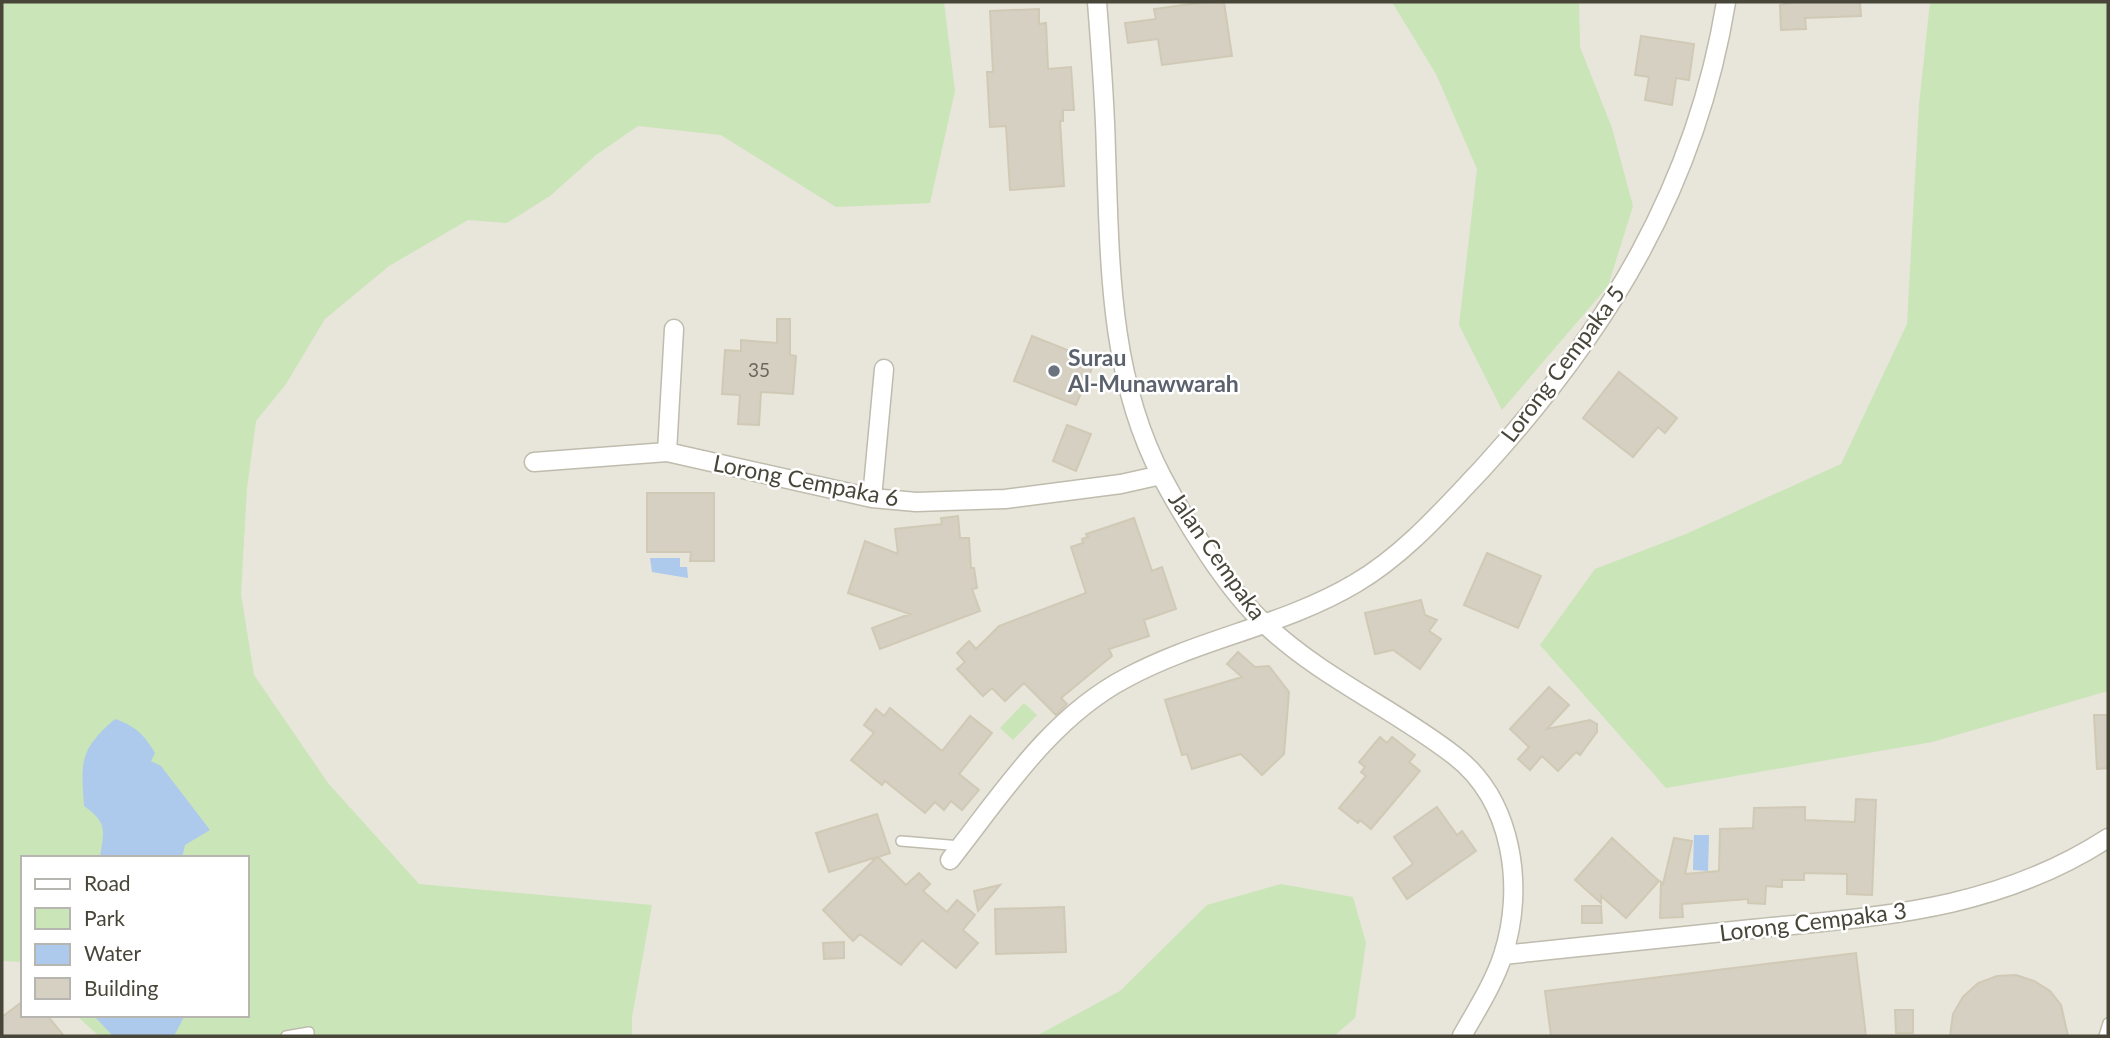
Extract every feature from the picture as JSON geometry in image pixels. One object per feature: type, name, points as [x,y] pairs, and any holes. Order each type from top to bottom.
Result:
[{"type":"street","name":"Jalan Cempaka","points":[[1097,2],[1110,263],[1117,340],[1127,384],[1161,475],[1241,598],[1266,626],[1335,678],[1457,758],[1487,792],[1505,831],[1514,869],[1512,908],[1503,956],[1462,1036]]},
{"type":"street","name":"Lorong Cempaka 5","points":[[956,853],[1061,722],[1096,696],[1166,660],[1266,626],[1325,600],[1395,556],[1435,519],[1559,377],[1624,286],[1656,227],[1705,96],[1726,2]]},
{"type":"street","points":[[667,452],[674,330]]},
{"type":"street","points":[[872,498],[884,369]]},
{"type":"street","name":"Lorong Cempaka 6","points":[[534,462],[667,452],[872,498],[916,502],[1005,499],[1121,484],[1161,475]]},
{"type":"street","name":"Lorong Cempaka 3","points":[[1503,956],[1879,916],[1942,905],[2000,892],[2050,873],[2108,838]]},
{"type":"lane","points":[[901,841],[956,853]]},
{"type":"lane","points":[[2104,1036],[2108,1023]]},
{"type":"lane","points":[[286,1036],[309,1032],[309,1036]]},
{"type":"shaded area","points":[[2,2],[2108,2],[2108,1036],[2,1036]]},
{"type":"green space","points":[[2,2],[944,2],[955,91],[930,203],[836,207],[721,135],[638,126],[596,155],[550,196],[507,223],[468,220],[389,266],[325,319],[286,384],[256,421],[247,488],[241,594],[254,675],[328,783],[419,884],[652,905],[632,1017],[632,1036],[99,1036],[78,1017],[248,1017],[248,856],[21,856],[21,962],[2,961]]},
{"type":"green space","points":[[1392,2],[1579,2],[1580,47],[1612,128],[1633,206],[1608,286],[1502,410],[1459,325],[1477,169],[1436,74]]},
{"type":"green space","points":[[1930,2],[2108,2],[2108,691],[1932,742],[1666,788],[1540,645],[1595,569],[1686,534],[1841,464],[1907,324],[1919,105]]},
{"type":"green space","points":[[1024,703],[1037,715],[1013,740],[1000,728]]},
{"type":"green space","points":[[1281,884],[1353,897],[1366,943],[1355,1018],[1334,1036],[1036,1036],[1120,991],[1207,905]]},
{"type":"water","points":[[650,558],[680,558],[680,567],[687,567],[688,578],[652,572]]},
{"type":"water","points":[[115,719],[134,728],[143,736],[155,753],[151,761],[161,766],[210,830],[185,845],[182,856],[100,856],[102,828],[97,817],[84,806],[83,767],[89,749]]},
{"type":"water","points":[[1694,835],[1709,835],[1708,871],[1693,870]]},
{"type":"water","points":[[95,1017],[184,1017],[174,1036],[113,1036]]},
{"type":"building","points":[[1224,2],[1232,56],[1162,65],[1158,39],[1128,43],[1125,23],[1156,19],[1154,9]]},
{"type":"building","points":[[1793,2],[1860,2],[1861,16],[1805,18],[1806,29],[1781,30],[1780,5]]},
{"type":"building","points":[[1039,9],[1039,24],[1046,23],[1048,69],[1071,67],[1074,110],[1063,110],[1063,121],[1060,121],[1064,186],[1010,190],[1006,126],[990,127],[987,72],[993,72],[990,11]]},
{"type":"building","points":[[1641,36],[1694,44],[1689,80],[1676,78],[1672,105],[1645,100],[1649,77],[1635,75]]},
{"type":"building","points":[[777,319],[790,319],[790,355],[796,356],[793,394],[761,392],[759,425],[738,424],[740,395],[722,394],[725,350],[741,351],[741,340],[777,343]]},
{"type":"building","name":"Surau Al-Munawwarah","points":[[1032,336],[1095,361],[1076,405],[1014,381]]},
{"type":"building","points":[[1619,372],[1677,418],[1665,433],[1658,427],[1633,457],[1583,418]]},
{"type":"building","points":[[1067,425],[1091,434],[1076,471],[1053,461]]},
{"type":"building","points":[[647,493],[714,493],[714,561],[690,561],[691,552],[647,552]]},
{"type":"building","points":[[958,516],[960,538],[969,538],[971,568],[974,568],[977,588],[972,589],[980,611],[880,649],[872,628],[910,614],[848,593],[865,541],[898,554],[895,529],[942,524],[941,518]]},
{"type":"building","points":[[1134,518],[1152,571],[1162,567],[1176,609],[1144,620],[1149,636],[1109,649],[1112,656],[1061,698],[1067,704],[1056,715],[1024,683],[1005,701],[992,688],[983,696],[957,669],[965,662],[957,653],[969,641],[976,649],[999,626],[1086,593],[1071,547],[1083,543],[1082,539],[1088,537],[1086,534]]},
{"type":"building","points":[[1487,553],[1541,576],[1518,628],[1464,605]]},
{"type":"building","points":[[1421,600],[1425,615],[1437,620],[1429,631],[1441,639],[1420,669],[1393,650],[1375,654],[1365,613]]},
{"type":"building","points":[[1238,652],[1255,667],[1269,666],[1289,692],[1284,754],[1262,775],[1241,754],[1192,769],[1187,754],[1182,755],[1165,700],[1242,677],[1227,664]]},
{"type":"building","points":[[1549,687],[1569,705],[1547,729],[1590,720],[1597,724],[1597,732],[1580,755],[1576,752],[1558,771],[1542,756],[1530,770],[1518,759],[1529,747],[1510,729]]},
{"type":"building","points":[[890,708],[942,751],[970,716],[992,733],[959,774],[979,790],[962,810],[951,801],[944,810],[935,802],[925,813],[885,781],[882,785],[851,760],[874,733],[864,725],[876,709],[884,716]]},
{"type":"building","points":[[2094,715],[2108,715],[2108,768],[2097,769]]},
{"type":"building","points":[[1380,737],[1387,743],[1392,737],[1415,755],[1409,762],[1420,771],[1371,829],[1360,820],[1358,823],[1339,808],[1366,776],[1361,772],[1365,767],[1359,762]]},
{"type":"building","points":[[1856,799],[1876,800],[1872,895],[1847,894],[1847,874],[1804,873],[1804,880],[1782,880],[1782,887],[1766,886],[1765,904],[1748,903],[1748,899],[1682,904],[1683,917],[1660,918],[1661,882],[1663,884],[1674,838],[1692,841],[1685,874],[1719,871],[1720,829],[1753,828],[1754,808],[1805,807],[1805,820],[1855,822]]},
{"type":"building","points":[[1437,807],[1457,835],[1462,831],[1476,851],[1407,899],[1393,878],[1413,864],[1394,837]]},
{"type":"building","points":[[877,814],[890,853],[878,857],[906,885],[919,873],[930,884],[923,891],[947,912],[957,900],[975,915],[963,930],[978,943],[956,968],[922,940],[901,965],[860,934],[853,941],[823,910],[877,857],[829,872],[816,833]]},
{"type":"building","points":[[1612,838],[1659,881],[1626,918],[1601,896],[1601,903],[1575,880]]},
{"type":"building","points":[[1000,885],[978,911],[974,891]]},
{"type":"building","points":[[1582,906],[1601,906],[1602,923],[1582,923]]},
{"type":"building","points":[[1064,907],[1066,952],[996,954],[995,909]]},
{"type":"building","points":[[844,942],[844,958],[824,959],[823,943]]},
{"type":"building","points":[[1856,953],[1866,1036],[1551,1036],[1545,991]]},
{"type":"building","points":[[2016,975],[2034,981],[2050,991],[2061,1005],[2068,1036],[1950,1036],[1953,1014],[1963,997],[1978,983],[1997,976]]},
{"type":"building","points":[[21,1003],[21,1017],[49,1017],[64,1036],[2,1036],[2,1017]]},
{"type":"building","points":[[1895,1010],[1913,1010],[1913,1033],[1896,1033]]},
{"type":"place","name":"Surau Al-Munawwarah","points":[[1054,371]]}]
